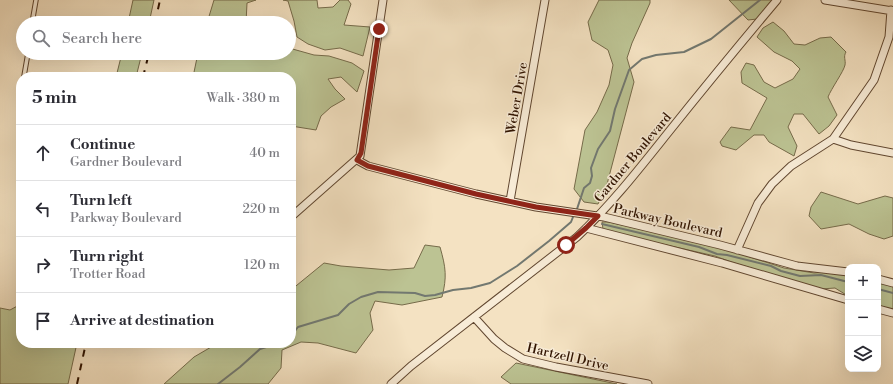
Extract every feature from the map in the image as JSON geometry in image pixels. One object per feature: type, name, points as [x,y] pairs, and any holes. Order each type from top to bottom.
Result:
[{"type":"street","points":[[296,213],[357,160],[361,153],[383,0]]},
{"type":"street","name":"Weber Drive","points":[[510,201],[545,0]]},
{"type":"street","name":"Gardner Boulevard","points":[[391,384],[411,366],[586,228],[649,156],[731,54],[777,0]]},
{"type":"street","points":[[737,250],[758,203],[772,184],[791,166],[833,139],[874,80],[889,37],[892,11],[826,0]]},
{"type":"street","points":[[833,139],[851,145],[893,152]]},
{"type":"street","name":"Parkway Boulevard","points":[[357,160],[368,166],[536,207],[598,216],[797,266],[845,272]]},
{"type":"street","name":"Parkway Boulevard","points":[[586,228],[715,261],[845,299]]},
{"type":"street","points":[[881,280],[893,283]]},
{"type":"street","points":[[881,310],[893,313]]},
{"type":"street","name":"Hartzell Drive","points":[[474,317],[494,339],[523,359],[556,367],[648,384]]},
{"type":"lane","points":[[33,16],[36,0]]},
{"type":"lane","points":[[25,72],[27,60]]},
{"type":"green space","points":[[133,0],[154,0],[151,16],[130,16]]},
{"type":"green space","points":[[214,0],[256,0],[247,3],[246,16],[209,16]]},
{"type":"green space","points":[[283,0],[317,0],[318,8],[333,7],[340,0],[348,0],[351,4],[344,25],[370,27],[363,56],[340,48],[325,50],[308,44],[297,37],[296,16],[292,16],[288,1]]},
{"type":"green space","points":[[599,0],[650,0],[650,3],[627,58],[634,82],[606,188],[598,204],[584,202],[574,189],[585,130],[597,112],[609,85],[613,65],[608,50],[592,40],[588,22]]},
{"type":"green space","points":[[729,0],[772,0],[757,19],[748,20]]},
{"type":"green space","points":[[773,22],[784,31],[794,44],[805,45],[820,38],[831,37],[846,52],[844,68],[828,97],[837,115],[829,126],[819,134],[803,114],[794,114],[788,127],[797,146],[794,156],[769,142],[764,135],[754,135],[736,150],[722,146],[720,142],[731,127],[750,130],[767,98],[742,83],[741,72],[746,63],[754,65],[764,82],[775,88],[793,79],[800,69],[792,61],[774,52],[757,37],[763,28]]},
{"type":"green space","points":[[296,50],[314,55],[329,56],[352,63],[364,71],[357,92],[341,77],[328,79],[345,99],[331,107],[321,116],[316,130],[296,127],[296,72],[194,72],[197,60],[296,60]]},
{"type":"green space","points":[[120,60],[140,60],[137,72],[117,72]]},
{"type":"green space","points":[[821,192],[858,204],[885,196],[893,198],[893,236],[884,239],[869,234],[849,224],[821,229],[809,216],[811,207]]},
{"type":"green space","points":[[602,222],[609,222],[716,246],[784,268],[814,273],[829,272],[845,275],[845,294],[835,288],[821,289],[715,256],[622,235],[603,229]]},
{"type":"green space","points":[[425,245],[440,247],[445,272],[445,284],[442,297],[402,305],[375,301],[370,313],[373,330],[356,353],[318,343],[301,342],[296,344],[296,286],[324,263],[389,270],[414,268]]},
{"type":"green space","points":[[881,283],[893,286],[893,310],[881,307]]},
{"type":"green space","points":[[16,307],[16,348],[76,348],[68,384],[0,384],[0,308],[10,310]]},
{"type":"green space","points":[[209,348],[287,348],[282,350],[281,368],[268,384],[164,384],[194,357]]},
{"type":"green space","points":[[516,363],[617,384],[511,384],[501,377]]},
{"type":"waterway","points":[[577,209],[584,188],[590,183],[592,176],[591,168],[598,149],[610,131],[615,109],[629,70],[642,59],[656,55],[684,52],[711,39],[760,0]]},
{"type":"waterway","points":[[296,330],[298,327],[338,315],[349,304],[361,297],[378,292],[415,293],[425,296],[490,283],[517,266],[549,241],[571,222],[573,217]]},
{"type":"waterway","points":[[602,224],[699,247],[717,254],[771,266],[781,271],[800,276],[821,275],[845,281]]},
{"type":"waterway","points":[[881,290],[893,293]]},
{"type":"waterway","points":[[218,384],[263,348]]},
{"type":"railway","points":[[157,16],[160,0]]},
{"type":"railway","points":[[144,72],[147,60]]},
{"type":"railway","points":[[77,384],[85,348]]},
{"type":"route","points":[[379,29],[361,153],[357,160],[368,166],[476,194],[536,207],[598,216],[577,237],[566,245]]}]
